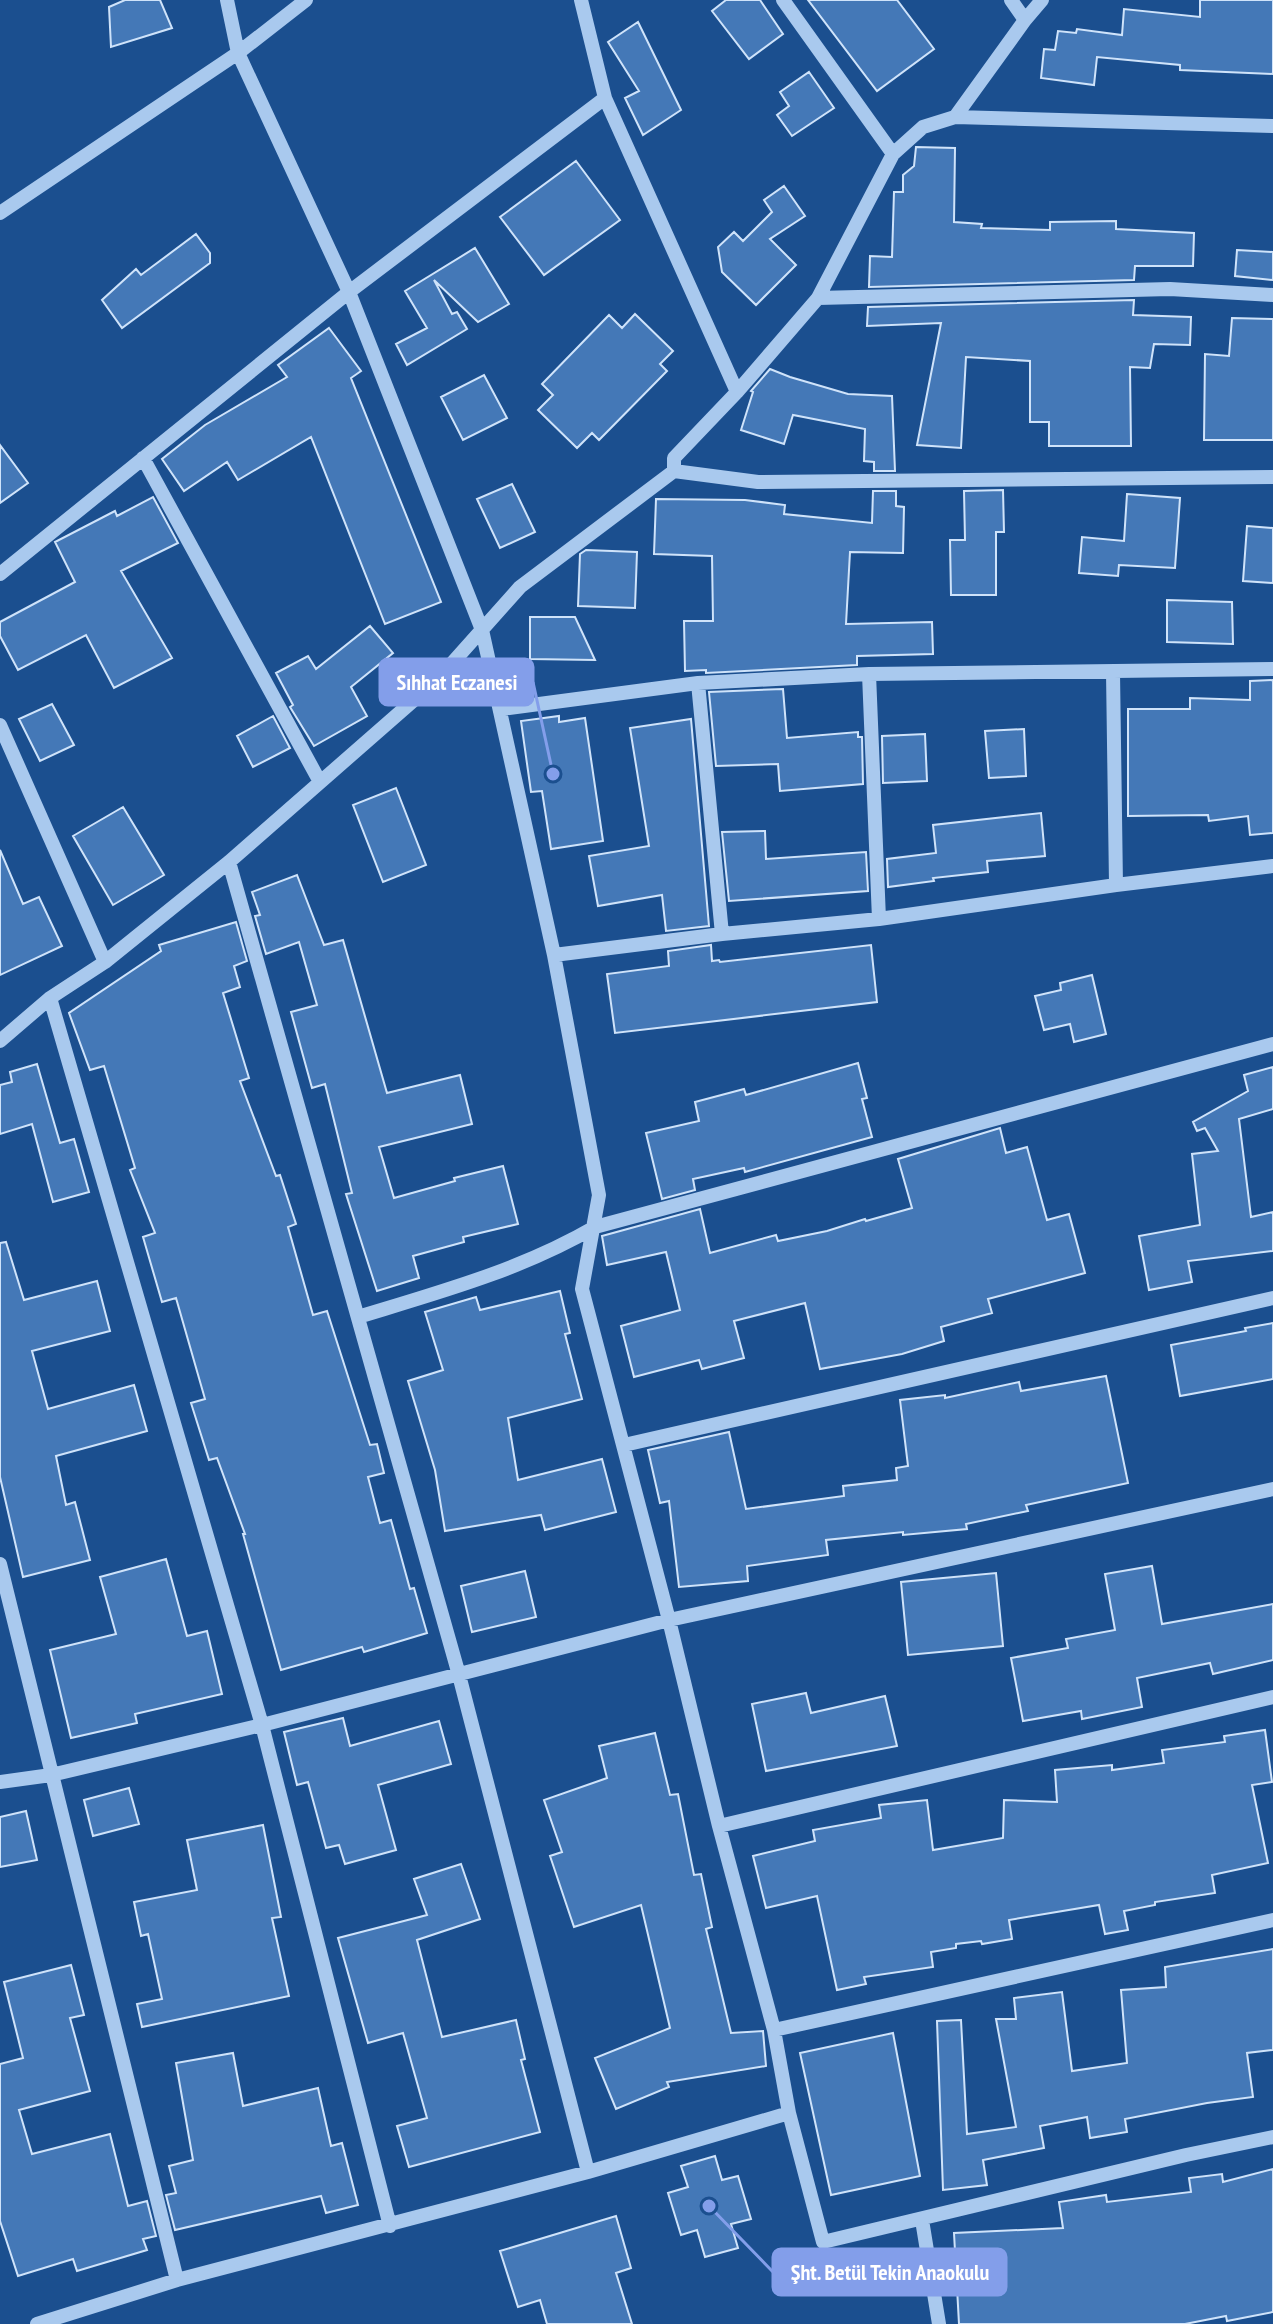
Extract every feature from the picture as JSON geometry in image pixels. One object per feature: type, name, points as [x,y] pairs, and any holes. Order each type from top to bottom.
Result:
[{"type":"street","points":[[227,0],[238,53],[349,292],[482,630],[554,955],[599,1195],[582,1289],[774,2030],[789,2113],[823,2242],[1273,2137]]},
{"type":"street","points":[[0,213],[238,53],[306,0]]},
{"type":"street","points":[[581,0],[605,98],[737,392]]},
{"type":"street","points":[[783,0],[893,154]]},
{"type":"street","points":[[1011,0],[1025,20]]},
{"type":"street","points":[[955,117],[1042,0]]},
{"type":"street","points":[[0,574],[349,292],[605,98]]},
{"type":"street","points":[[674,471],[674,458],[737,392],[818,298],[893,154],[923,127],[955,117],[1273,126]]},
{"type":"street","points":[[818,298],[1170,289],[1273,295]]},
{"type":"street","points":[[143,458],[320,782]]},
{"type":"street","points":[[0,1041],[50,998],[105,962],[229,862],[438,679],[520,587],[674,471],[758,482],[1273,477]]},
{"type":"street","points":[[501,709],[698,683],[869,674],[1273,669]]},
{"type":"street","points":[[1113,672],[1116,885]]},
{"type":"street","points":[[869,674],[879,919]]},
{"type":"street","points":[[698,683],[722,934]]},
{"type":"street","points":[[0,725],[105,962]]},
{"type":"street","points":[[229,862],[459,1675],[588,2172]]},
{"type":"street","points":[[554,955],[879,919],[1273,866]]},
{"type":"street","points":[[50,998],[262,1725],[390,2226]]},
{"type":"street","points":[[358,1317],[490,1276],[554,1250],[595,1227],[1273,1044]]},
{"type":"street","points":[[624,1445],[1273,1298]]},
{"type":"street","points":[[0,1782],[51,1775],[262,1725],[669,1620],[1273,1489]]},
{"type":"street","points":[[0,1564],[177,2280]]},
{"type":"street","points":[[719,1826],[1273,1697]]},
{"type":"street","points":[[774,2030],[1273,1920]]},
{"type":"street","points":[[37,2324],[177,2280],[588,2172],[789,2113]]},
{"type":"street","points":[[922,2220],[939,2324]]},
{"type":"building","points":[[125,0],[160,0],[172,28],[111,47],[109,7]]},
{"type":"building","points":[[726,0],[760,0],[783,34],[749,59],[712,11]]},
{"type":"building","points":[[808,0],[897,0],[934,49],[877,91]]},
{"type":"building","points":[[1200,0],[1273,0],[1273,74],[1180,70],[1180,65],[1097,57],[1094,85],[1041,78],[1044,49],[1055,50],[1058,31],[1076,33],[1077,29],[1122,35],[1124,9],[1200,17]]},
{"type":"building","points":[[638,22],[681,110],[643,135],[625,98],[639,91],[608,42]]},
{"type":"building","points":[[809,72],[834,108],[792,136],[777,115],[789,106],[780,92]]},
{"type":"building","points":[[916,147],[955,148],[954,222],[982,224],[981,228],[1050,230],[1050,222],[1116,221],[1116,229],[1194,233],[1193,266],[1135,266],[1134,280],[869,287],[870,256],[892,257],[894,192],[903,192],[903,175],[914,166]]},
{"type":"building","points":[[576,161],[620,220],[544,275],[500,217]]},
{"type":"building","points":[[784,186],[805,216],[770,239],[796,265],[756,305],[722,272],[718,247],[734,232],[743,241],[772,212],[764,200]]},
{"type":"building","points":[[196,234],[210,253],[210,263],[122,328],[102,300],[136,269],[141,275]]},
{"type":"building","points":[[475,248],[509,304],[478,322],[434,280],[452,314],[457,312],[467,329],[407,365],[396,344],[427,328],[405,291]]},
{"type":"building","points":[[1237,250],[1273,252],[1273,280],[1235,276]]},
{"type":"building","points":[[1134,300],[1133,315],[1191,317],[1190,345],[1154,344],[1150,368],[1130,367],[1131,446],[1049,446],[1049,422],[1030,422],[1030,361],[966,357],[961,448],[917,445],[941,323],[867,326],[868,307]]},
{"type":"building","points":[[635,314],[673,351],[660,364],[667,371],[599,440],[592,433],[577,448],[538,410],[553,395],[542,384],[609,315],[622,328]]},
{"type":"building","points":[[1232,318],[1273,319],[1273,440],[1204,440],[1205,354],[1229,356]]},
{"type":"building","points":[[329,328],[361,371],[351,378],[441,602],[385,624],[311,437],[238,480],[227,462],[184,491],[162,459],[205,425],[287,377],[278,365]]},
{"type":"building","points":[[770,369],[848,394],[892,396],[895,471],[874,471],[874,462],[864,461],[865,429],[793,415],[784,444],[741,430],[751,391]]},
{"type":"building","points":[[484,375],[507,418],[463,440],[441,397]]},
{"type":"building","points":[[0,445],[28,483],[0,503]]},
{"type":"building","points":[[512,484],[535,532],[500,548],[477,499]]},
{"type":"building","points":[[1003,490],[1004,532],[996,532],[996,595],[951,595],[950,540],[965,540],[964,491]]},
{"type":"building","points":[[873,491],[896,491],[896,506],[904,507],[903,553],[850,552],[846,624],[932,622],[933,654],[857,656],[857,665],[706,673],[706,670],[685,671],[684,621],[713,621],[712,556],[654,554],[656,499],[745,500],[785,505],[784,514],[872,523]]},
{"type":"building","points":[[1127,494],[1180,498],[1175,568],[1119,565],[1118,576],[1079,573],[1082,537],[1124,541]]},
{"type":"building","points":[[153,497],[178,543],[121,571],[172,658],[114,688],[86,635],[18,670],[0,636],[0,622],[75,582],[55,542],[115,511],[117,516]]},
{"type":"building","points":[[1247,526],[1273,528],[1273,583],[1243,581]]},
{"type":"building","points":[[586,550],[637,552],[635,608],[578,606],[580,554]]},
{"type":"building","points":[[1167,600],[1232,602],[1233,644],[1167,642]]},
{"type":"building","points":[[530,617],[575,617],[595,660],[530,659]]},
{"type":"building","points":[[370,626],[393,653],[351,687],[367,716],[314,746],[290,707],[293,705],[276,673],[308,656],[316,669]]},
{"type":"building","points":[[1273,680],[1273,833],[1250,835],[1248,816],[1209,821],[1208,815],[1128,816],[1128,709],[1190,709],[1190,698],[1250,700],[1250,681]]},
{"type":"building","points":[[783,689],[787,738],[858,732],[858,737],[862,737],[863,784],[780,791],[778,764],[716,766],[709,692]]},
{"type":"building","points":[[52,704],[74,745],[40,761],[19,719]]},
{"type":"building","points":[[273,716],[290,748],[253,767],[237,736]]},
{"type":"building","points":[[559,716],[559,722],[585,718],[603,841],[551,849],[542,791],[531,792],[521,721]]},
{"type":"building","points":[[691,719],[709,926],[666,931],[662,895],[598,906],[589,856],[649,846],[630,728]]},
{"type":"building","points":[[1024,729],[1026,776],[989,778],[985,731]]},
{"type":"building","points":[[925,734],[927,781],[883,783],[882,736]]},
{"type":"building","points":[[396,788],[426,865],[383,882],[353,805]]},
{"type":"building","points":[[123,807],[164,875],[113,905],[73,836]]},
{"type":"building","points":[[1041,813],[1045,856],[987,861],[988,872],[888,887],[887,859],[936,853],[933,825]]},
{"type":"building","points":[[765,831],[766,859],[866,852],[868,891],[729,901],[722,832]]},
{"type":"building","points":[[0,850],[23,904],[39,897],[62,946],[0,975]]},
{"type":"building","points":[[297,875],[324,945],[343,940],[387,1093],[460,1075],[472,1124],[379,1147],[394,1198],[503,1166],[518,1224],[463,1237],[464,1242],[413,1256],[419,1278],[377,1291],[346,1194],[352,1193],[325,1084],[312,1088],[291,1012],[317,1005],[299,942],[266,954],[255,916],[260,915],[252,892]]},
{"type":"building","points":[[236,922],[247,961],[234,966],[240,987],[223,993],[249,1078],[240,1081],[276,1176],[280,1175],[296,1224],[288,1227],[313,1315],[327,1311],[370,1445],[377,1444],[384,1473],[368,1477],[380,1523],[391,1520],[410,1589],[414,1588],[427,1633],[364,1652],[362,1647],[281,1670],[245,1534],[217,1458],[209,1460],[191,1403],[205,1399],[176,1298],[162,1302],[143,1237],[155,1233],[130,1170],[135,1168],[104,1066],[90,1070],[69,1013],[161,951],[159,945]]},
{"type":"building","points":[[711,945],[712,961],[720,962],[871,945],[877,1002],[615,1033],[607,974],[669,966],[668,951]]},
{"type":"building","points":[[1092,975],[1106,1034],[1074,1042],[1070,1024],[1044,1030],[1035,996],[1061,990],[1060,983]]},
{"type":"building","points":[[858,1063],[867,1098],[862,1099],[872,1137],[745,1172],[744,1168],[693,1179],[695,1190],[662,1199],[646,1133],[699,1121],[695,1102],[744,1089],[746,1095]]},
{"type":"building","points":[[37,1064],[60,1143],[74,1139],[89,1192],[53,1202],[32,1124],[0,1134],[0,1085],[12,1082],[10,1072]]},
{"type":"building","points":[[1273,1067],[1273,1109],[1239,1119],[1251,1217],[1273,1212],[1273,1251],[1188,1261],[1192,1282],[1149,1290],[1139,1236],[1200,1225],[1192,1154],[1218,1151],[1205,1128],[1197,1131],[1193,1122],[1248,1091],[1244,1075]]},
{"type":"building","points":[[1000,1128],[1006,1153],[1027,1147],[1047,1220],[1069,1214],[1085,1273],[988,1299],[992,1313],[941,1327],[944,1341],[902,1354],[820,1369],[805,1303],[734,1321],[744,1358],[702,1369],[699,1360],[634,1377],[621,1326],[680,1310],[666,1252],[607,1265],[602,1236],[700,1209],[710,1253],[776,1235],[778,1241],[866,1221],[912,1208],[898,1159]]},
{"type":"building","points":[[6,1242],[24,1300],[97,1281],[110,1331],[32,1351],[48,1409],[134,1385],[147,1431],[56,1456],[66,1505],[75,1502],[90,1560],[23,1577],[0,1477],[0,1243]]},
{"type":"building","points":[[560,1291],[570,1333],[565,1334],[582,1399],[508,1418],[518,1480],[602,1459],[616,1512],[545,1530],[541,1515],[445,1531],[435,1470],[408,1381],[443,1370],[425,1312],[476,1297],[480,1310]]},
{"type":"building","points":[[1273,1323],[1273,1379],[1180,1396],[1171,1345]]},
{"type":"building","points":[[1106,1376],[1128,1483],[1026,1505],[1028,1511],[966,1524],[967,1529],[826,1540],[828,1555],[747,1566],[748,1581],[679,1587],[669,1501],[660,1503],[648,1450],[729,1432],[746,1509],[844,1496],[843,1486],[897,1480],[896,1468],[908,1466],[900,1400],[945,1395],[945,1398],[1019,1382],[1021,1391]]},
{"type":"building","points":[[166,1559],[187,1636],[207,1631],[222,1694],[135,1714],[137,1723],[71,1738],[50,1650],[116,1634],[100,1577]]},
{"type":"building","points":[[1152,1566],[1162,1624],[1273,1604],[1273,1660],[1213,1674],[1210,1663],[1137,1678],[1142,1707],[1082,1719],[1081,1711],[1023,1721],[1011,1658],[1068,1648],[1066,1639],[1115,1630],[1105,1574]]},
{"type":"building","points":[[525,1571],[536,1617],[472,1632],[461,1586]]},
{"type":"building","points":[[996,1573],[1003,1646],[908,1655],[901,1582]]},
{"type":"building","points":[[806,1693],[811,1713],[885,1696],[897,1746],[766,1771],[752,1704]]},
{"type":"building","points":[[343,1718],[350,1746],[439,1721],[451,1764],[378,1785],[396,1850],[345,1864],[339,1845],[326,1848],[308,1782],[297,1785],[284,1732]]},
{"type":"building","points":[[1265,1730],[1272,1782],[1252,1785],[1268,1863],[1212,1875],[1215,1893],[1155,1902],[1155,1905],[1124,1911],[1128,1930],[1105,1934],[1099,1905],[1009,1920],[1012,1939],[956,1944],[956,1948],[931,1952],[933,1967],[864,1977],[866,1984],[837,1990],[817,1896],[766,1908],[753,1856],[815,1841],[813,1830],[881,1818],[879,1805],[927,1800],[933,1850],[1003,1838],[1004,1800],[1057,1802],[1055,1770],[1112,1765],[1112,1770],[1164,1763],[1162,1750],[1225,1742],[1224,1736]]},
{"type":"building","points":[[655,1733],[670,1795],[678,1794],[694,1875],[701,1874],[712,1927],[706,1929],[731,2033],[763,2031],[766,2066],[667,2082],[669,2087],[616,2109],[595,2058],[670,2028],[641,1905],[574,1927],[550,1856],[562,1852],[544,1800],[607,1778],[599,1746]]},
{"type":"building","points":[[129,1788],[139,1824],[93,1836],[84,1800]]},
{"type":"building","points":[[26,1811],[37,1860],[0,1867],[0,1817]]},
{"type":"building","points":[[263,1825],[281,1917],[272,1918],[289,1996],[142,2027],[137,2004],[162,1999],[148,1934],[141,1936],[134,1902],[197,1890],[187,1840]]},
{"type":"building","points":[[461,1864],[480,1919],[417,1940],[442,2037],[516,2020],[525,2059],[521,2060],[540,2132],[409,2167],[397,2126],[427,2118],[403,2033],[368,2043],[338,1938],[427,1915],[414,1879]]},
{"type":"building","points":[[1273,1949],[1273,2050],[1247,2053],[1253,2097],[1125,2119],[1127,2132],[1090,2138],[1087,2117],[1040,2126],[1044,2148],[983,2160],[987,2185],[943,2190],[937,2021],[961,2020],[967,2134],[1016,2127],[996,2019],[1016,2019],[1014,1998],[1062,1992],[1072,2071],[1127,2063],[1121,1990],[1166,1987],[1165,1967]]},
{"type":"building","points":[[71,1965],[84,2015],[70,2018],[90,2091],[19,2110],[32,2154],[110,2134],[128,2206],[147,2201],[156,2236],[143,2239],[147,2250],[77,2271],[73,2259],[18,2276],[0,2221],[0,2064],[23,2058],[4,1982]]},
{"type":"building","points":[[893,2033],[920,2176],[831,2195],[800,2053]]},
{"type":"building","points":[[233,2053],[243,2106],[318,2088],[331,2146],[342,2143],[358,2205],[326,2213],[321,2196],[175,2230],[166,2195],[176,2193],[169,2166],[193,2160],[176,2063]]},
{"type":"building","points":[[715,2156],[722,2180],[738,2176],[751,2219],[731,2224],[738,2248],[705,2257],[697,2230],[681,2235],[668,2193],[688,2187],[681,2166]]},
{"type":"building","points":[[1273,2169],[1273,2312],[1227,2321],[1226,2316],[1185,2324],[959,2324],[954,2233],[1063,2228],[1059,2202],[1106,2195],[1107,2202],[1191,2192],[1189,2178],[1222,2174],[1223,2182]]},
{"type":"building","points":[[616,2216],[631,2268],[616,2273],[632,2324],[547,2324],[540,2300],[518,2307],[500,2251]]},
{"type":"place","name":"Sıhhat Eczanesi","points":[[553,774]]},
{"type":"place","name":"Şht. Betül Tekin Anaokulu","points":[[709,2206]]}]
